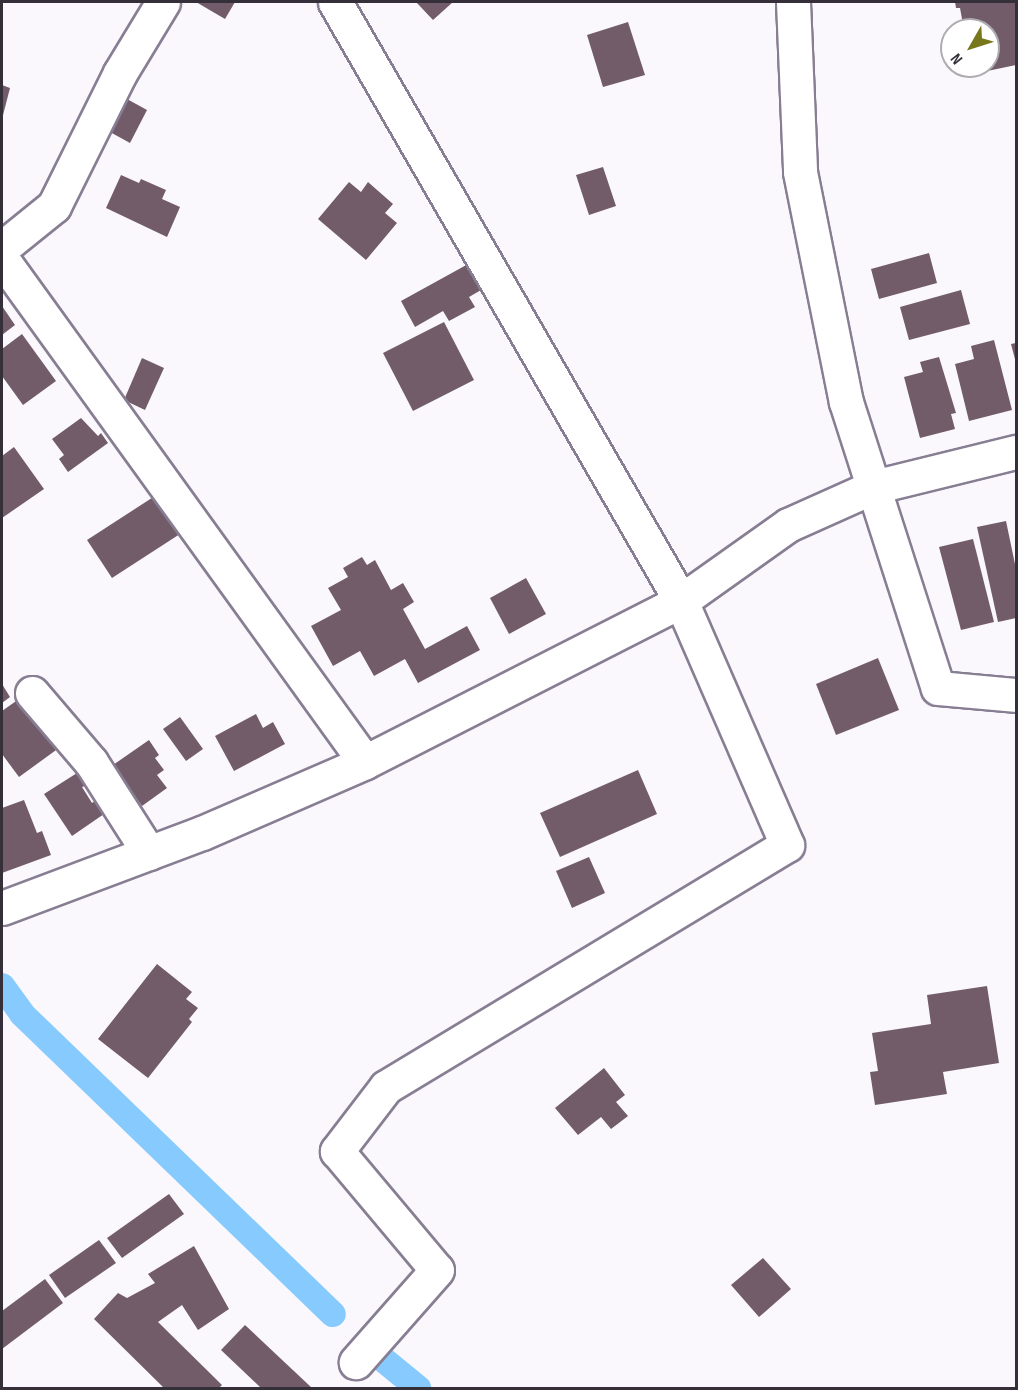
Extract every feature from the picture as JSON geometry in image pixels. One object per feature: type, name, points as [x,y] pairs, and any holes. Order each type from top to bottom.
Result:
[{"type":"street","points":[[2,248],[54,206],[120,74],[163,2]]},
{"type":"street","points":[[335,2],[681,602],[787,845],[386,1088],[338,1151],[437,1270],[356,1362]]},
{"type":"street","points":[[793,2],[800,172],[846,402],[873,487],[938,688],[1017,696]]},
{"type":"street","points":[[2,259],[365,762]]},
{"type":"street","points":[[2,908],[149,853],[365,762],[681,602],[788,525],[873,487],[1017,452]]},
{"type":"street","points":[[32,693],[91,762],[149,853]]},
{"type":"building","points":[[196,2],[235,2],[225,19]]},
{"type":"building","points":[[416,2],[453,2],[433,20]]},
{"type":"building","points":[[955,2],[1016,2],[1016,65],[1000,68],[1000,18],[962,18],[960,8],[956,8]]},
{"type":"building","points":[[628,22],[645,75],[603,87],[587,35]]},
{"type":"building","points":[[2,85],[10,88],[2,119]]},
{"type":"building","points":[[127,99],[147,110],[130,143],[110,132]]},
{"type":"building","points":[[603,167],[616,206],[589,215],[576,175]]},
{"type":"building","points":[[121,175],[139,183],[141,179],[166,190],[162,199],[180,207],[167,237],[106,208]]},
{"type":"building","points":[[349,182],[361,192],[368,182],[393,204],[385,213],[397,223],[366,260],[318,219]]},
{"type":"building","points":[[929,253],[937,283],[879,299],[871,269]]},
{"type":"building","points":[[479,258],[493,283],[469,297],[475,307],[449,321],[443,311],[415,327],[401,301]]},
{"type":"building","points":[[961,290],[970,324],[909,340],[900,307]]},
{"type":"building","points":[[2,306],[15,325],[2,335]]},
{"type":"building","points":[[444,322],[474,380],[413,411],[383,353]]},
{"type":"building","points":[[22,334],[56,381],[23,405],[2,376],[2,349]]},
{"type":"building","points":[[994,340],[1012,410],[969,421],[955,364],[974,359],[971,346]]},
{"type":"building","points":[[1016,343],[1016,363],[1011,344]]},
{"type":"building","points":[[939,357],[956,413],[951,414],[955,429],[920,438],[904,377],[923,372],[920,362]]},
{"type":"building","points":[[142,358],[164,368],[145,410],[124,400]]},
{"type":"building","points":[[81,418],[98,436],[101,433],[108,443],[68,472],[59,459],[64,455],[52,439]]},
{"type":"building","points":[[14,447],[44,489],[2,518],[2,456]]},
{"type":"building","points":[[158,494],[183,532],[112,578],[87,540]]},
{"type":"building","points":[[1006,521],[1016,569],[1016,618],[998,622],[977,527]]},
{"type":"building","points":[[973,539],[994,622],[961,630],[939,547]]},
{"type":"building","points":[[362,557],[367,565],[375,560],[391,590],[403,583],[414,602],[403,609],[425,649],[467,626],[480,650],[418,683],[405,659],[374,676],[360,651],[333,666],[311,626],[341,610],[328,588],[348,577],[343,568]]},
{"type":"building","points":[[526,578],[546,614],[509,634],[490,598]]},
{"type":"building","points":[[878,658],[899,710],[836,735],[816,684]]},
{"type":"building","points":[[2,684],[10,697],[2,703]]},
{"type":"building","points":[[26,694],[63,745],[19,777],[2,754],[2,711]]},
{"type":"building","points":[[256,714],[263,728],[273,722],[285,744],[234,771],[215,736]]},
{"type":"building","points":[[180,717],[203,749],[186,761],[163,729]]},
{"type":"building","points":[[149,740],[159,755],[155,758],[164,770],[157,775],[167,788],[142,806],[113,765]]},
{"type":"building","points":[[638,770],[657,814],[560,857],[540,813]]},
{"type":"building","points":[[77,773],[92,803],[95,801],[104,814],[72,836],[44,794]]},
{"type":"building","points":[[24,800],[37,833],[42,831],[51,855],[2,873],[2,808]]},
{"type":"building","points":[[589,857],[605,893],[572,908],[556,871]]},
{"type":"building","points":[[157,964],[192,992],[186,999],[198,1008],[189,1019],[192,1022],[148,1078],[98,1039]]},
{"type":"building","points":[[987,986],[999,1063],[943,1072],[947,1094],[875,1105],[870,1072],[878,1071],[872,1033],[931,1024],[927,995]]},
{"type":"building","points":[[604,1068],[625,1095],[616,1102],[628,1116],[611,1129],[601,1117],[578,1135],[555,1108]]},
{"type":"building","points":[[169,1194],[184,1214],[122,1258],[107,1238]]},
{"type":"building","points":[[99,1240],[116,1263],[65,1298],[49,1275]]},
{"type":"building","points":[[194,1246],[229,1309],[198,1330],[182,1305],[158,1322],[222,1385],[219,1388],[164,1388],[94,1319],[118,1293],[127,1298],[155,1283],[148,1274]]},
{"type":"building","points":[[763,1258],[791,1289],[759,1317],[731,1285]]},
{"type":"building","points":[[45,1279],[63,1303],[2,1349],[2,1311]]},
{"type":"building","points":[[245,1325],[312,1388],[261,1388],[221,1350]]},
{"type":"waterway","points":[[2,986],[22,1014],[333,1314]]},
{"type":"waterway","points":[[385,1361],[418,1388]]}]
